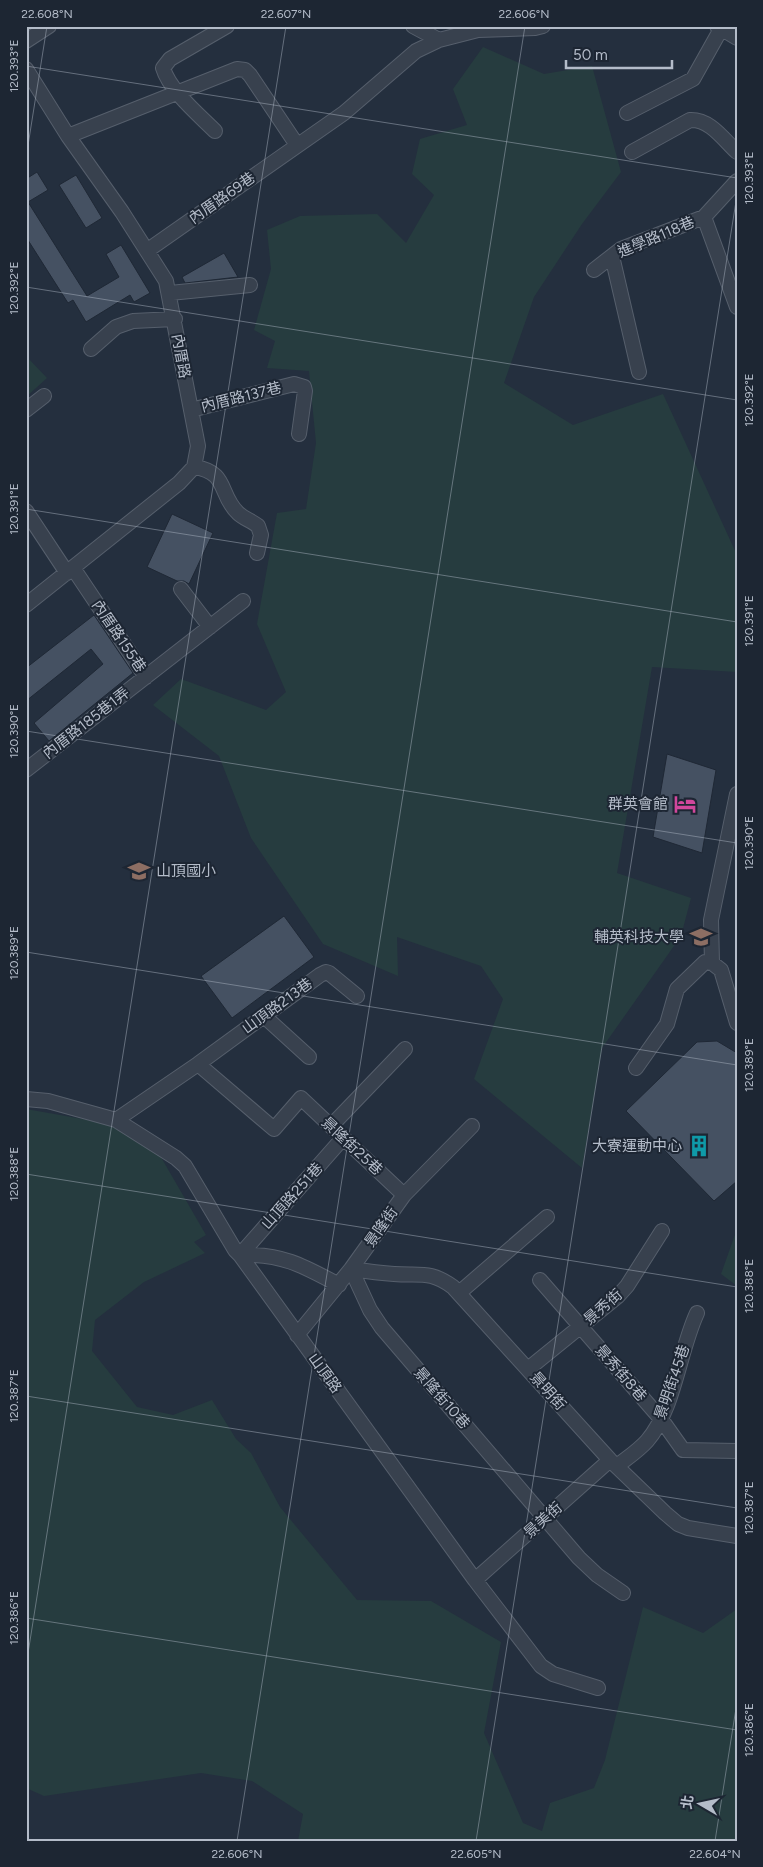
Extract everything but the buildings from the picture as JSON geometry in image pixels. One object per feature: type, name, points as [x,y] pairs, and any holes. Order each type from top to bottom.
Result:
[{"type":"street","points":[[26,41],[49,26]]},
{"type":"street","points":[[215,131],[177,92],[166,78],[163,68],[170,59],[227,26]]},
{"type":"street","points":[[413,26],[439,40]]},
{"type":"street","name":"內厝路69巷","points":[[148,250],[344,113],[416,51],[439,40],[483,28],[535,28],[543,26]]},
{"type":"street","points":[[627,113],[693,79],[719,28],[737,38]]},
{"type":"street","name":"內厝路","points":[[26,69],[68,136],[148,250],[166,281],[175,319],[198,446],[194,468]]},
{"type":"street","points":[[68,136],[237,69],[245,70],[250,75],[297,146]]},
{"type":"street","points":[[632,152],[690,120],[700,120],[708,124],[737,152]]},
{"type":"street","name":"進學路118巷","points":[[594,270],[621,249],[704,217],[737,180]]},
{"type":"street","points":[[704,217],[735,298]]},
{"type":"street","points":[[612,256],[639,372]]},
{"type":"street","points":[[170,294],[250,285]]},
{"type":"street","points":[[91,349],[116,327],[132,321],[175,319]]},
{"type":"street","name":"內厝路137巷","points":[[191,410],[299,384],[304,387],[305,391],[299,434]]},
{"type":"street","points":[[26,410],[44,396]]},
{"type":"street","points":[[26,605],[179,483],[194,468],[206,469],[214,473],[238,514],[258,526],[260,535],[257,553]]},
{"type":"street","name":"內厝路155巷","points":[[26,511],[146,676],[243,601]]},
{"type":"street","points":[[180,589],[210,627]]},
{"type":"street","name":"內厝路185巷1弄","points":[[26,770],[146,676]]},
{"type":"street","points":[[712,963],[710,920],[737,794]]},
{"type":"street","points":[[636,1068],[667,1024],[677,990],[705,962],[712,963],[721,970],[737,1023]]},
{"type":"street","name":"山頂路213巷","points":[[116,1120],[198,1064],[320,974],[326,972],[357,996]]},
{"type":"street","points":[[264,1016],[309,1057]]},
{"type":"street","points":[[331,1126],[405,1049]]},
{"type":"street","name":"景隆街25巷","points":[[198,1064],[274,1129],[300,1098],[404,1195]]},
{"type":"street","name":"山頂路","points":[[26,1099],[48,1101],[116,1120],[176,1158],[185,1166],[235,1250],[240,1254],[475,1580],[541,1666],[553,1674],[598,1688]]},
{"type":"street","name":"景隆街","points":[[297,1334],[351,1270],[404,1195],[472,1126]]},
{"type":"street","name":"山頂路251巷","points":[[240,1254],[343,1138]]},
{"type":"street","points":[[459,1293],[547,1217]]},
{"type":"street","name":"景秀街","points":[[528,1369],[618,1296],[627,1286],[662,1231]]},
{"type":"street","points":[[240,1254],[256,1254],[296,1262],[339,1285]]},
{"type":"street","name":"景明街","points":[[351,1270],[431,1275],[442,1279],[459,1293],[614,1463],[665,1513],[678,1524],[688,1528],[737,1536]]},
{"type":"street","name":"景隆街10巷","points":[[351,1270],[370,1310],[382,1328],[579,1558],[597,1575],[623,1593]]},
{"type":"street","name":"景秀街8巷","points":[[540,1280],[661,1419],[683,1450],[737,1451]]},
{"type":"street","name":"景明街45巷","points":[[614,1463],[646,1442],[661,1419],[690,1328],[697,1313]]},
{"type":"street","name":"景美街","points":[[475,1580],[545,1518],[614,1463]]},
{"type":"green space","points":[[483,47],[544,74],[592,66],[621,172],[582,224],[534,297],[504,383],[573,425],[663,394],[737,555],[737,672],[652,667],[617,873],[691,898],[681,936],[602,1048],[582,1168],[474,1079],[503,999],[481,966],[397,937],[398,976],[323,944],[251,838],[219,756],[153,705],[181,679],[266,710],[286,692],[257,624],[277,513],[306,509],[316,443],[309,371],[267,368],[275,341],[254,330],[271,269],[267,230],[300,216],[377,214],[406,243],[434,195],[412,174],[420,139],[467,125],[453,89]]},
{"type":"green space","points":[[26,356],[47,378],[26,397]]},
{"type":"green space","points":[[26,1109],[111,1124],[158,1152],[206,1235],[194,1242],[205,1253],[144,1282],[95,1320],[92,1351],[137,1407],[173,1415],[212,1400],[236,1439],[251,1453],[280,1507],[357,1600],[431,1601],[501,1642],[484,1733],[523,1823],[542,1831],[550,1803],[594,1788],[605,1760],[643,1607],[703,1633],[737,1609],[737,1841],[298,1841],[303,1814],[252,1781],[201,1773],[44,1796],[26,1788]]},
{"type":"green space","points":[[737,1229],[737,1286],[721,1274]]},
{"type":"place","name":"群英會館","points":[[685,804]]},
{"type":"place","name":"山頂國小","points":[[139,871]]},
{"type":"place","name":"輔英科技大學","points":[[701,937]]},
{"type":"place","name":"大寮運動中心","points":[[699,1146]]}]
